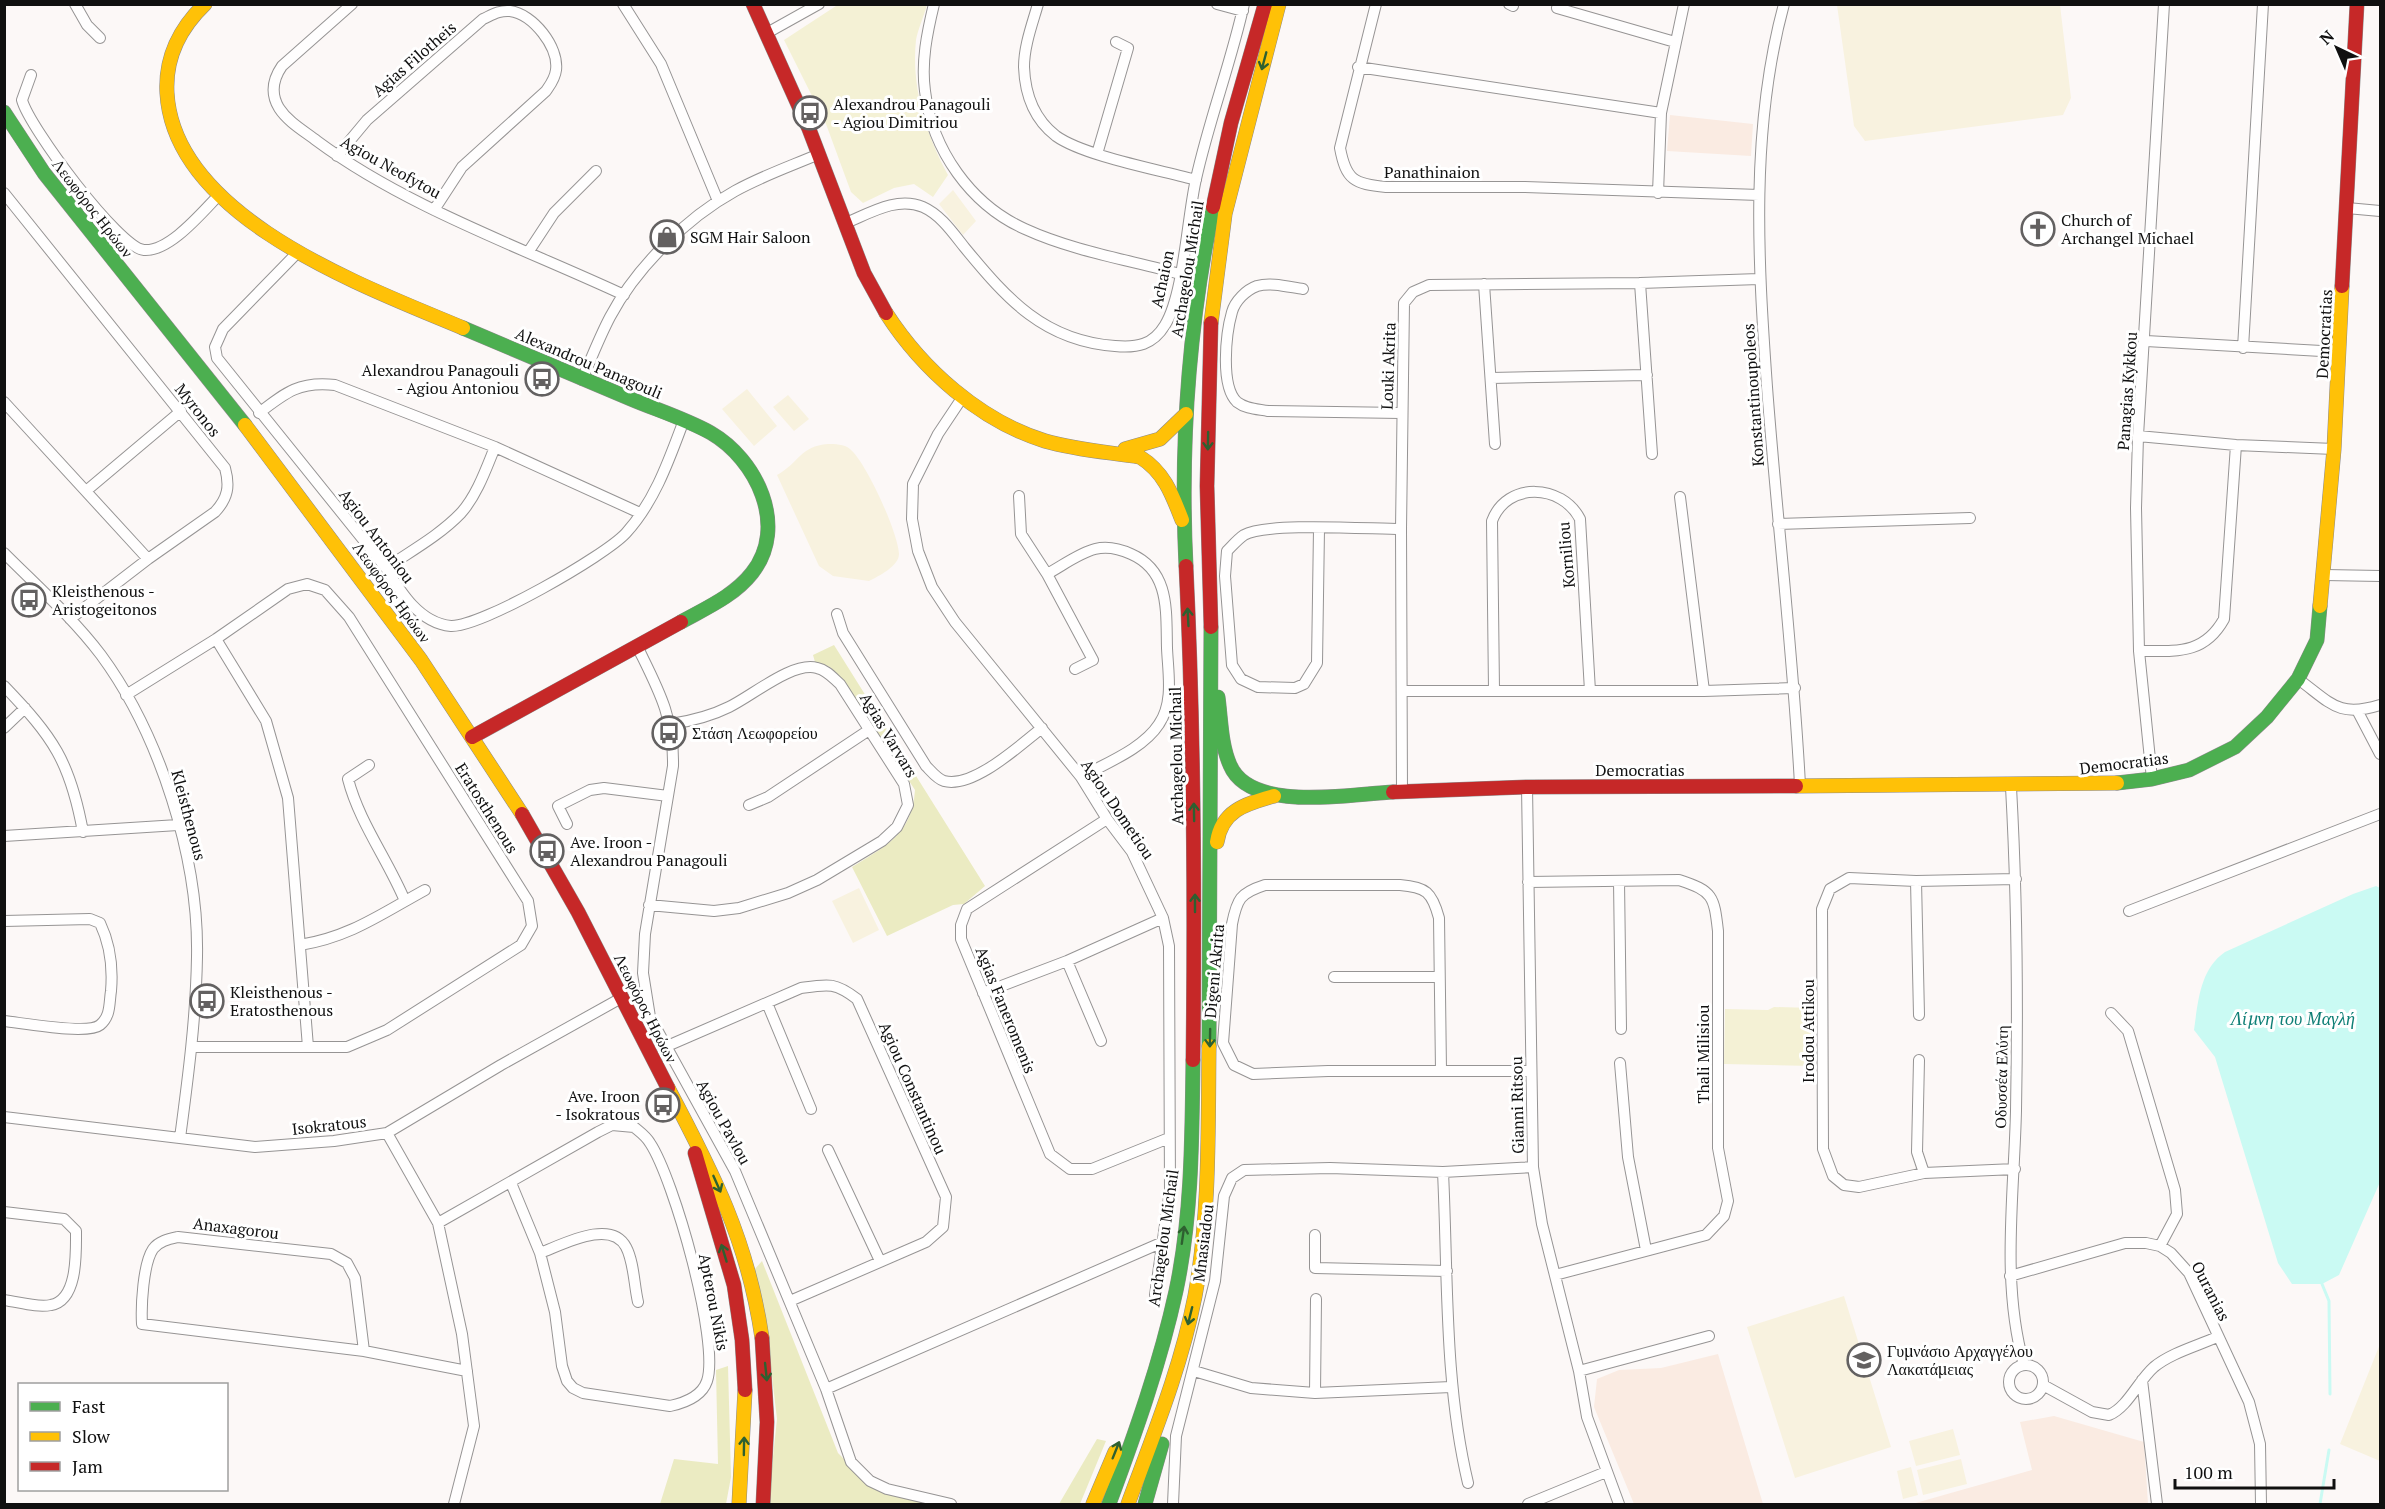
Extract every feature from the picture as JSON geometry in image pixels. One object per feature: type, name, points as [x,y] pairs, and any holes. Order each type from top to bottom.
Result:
[{"type":"main road","name":"Alexandrou Panagouli","points":[[205,4],[182,32],[169,63],[165,88],[171,130],[180,149],[204,180],[298,252],[354,282],[711,433],[748,465],[764,502],[767,530],[763,550],[754,569],[727,596],[472,737]]},
{"type":"main road","points":[[753,4],[819,154],[865,274],[894,322],[936,374],[962,398],[993,418],[1030,436],[1080,449],[1140,457],[1152,464],[1164,475],[1184,525]]},
{"type":"main road","name":"Archagelou Michail","points":[[1110,1504],[1144,1410],[1176,1290],[1191,1174],[1195,870],[1191,664],[1184,525],[1185,414],[1190,359],[1219,174],[1265,4]]},
{"type":"main road","name":"Archagelou Michail","points":[[1128,1504],[1178,1365],[1195,1295],[1208,1176],[1214,871],[1207,486],[1211,324],[1225,214],[1279,4]]},
{"type":"main road","points":[[1209,383],[1227,271],[1258,129],[1292,4]]},
{"type":"main road","name":"Democratias","points":[[1214,871],[1217,829],[1222,819],[1240,806],[1274,796],[1527,787],[2103,785],[2152,780],[2189,770],[2235,747],[2267,717],[2298,679],[2317,640],[2325,575],[2334,449],[2357,4]]},
{"type":"main road","points":[[1190,359],[1186,332],[1202,210],[1247,7]]},
{"type":"main road","name":"Λεωφόρος Ηρώων","points":[[4,112],[44,173],[354,566],[472,737],[533,833],[707,1159],[728,1208],[753,1283],[767,1377],[767,1468],[763,1504]]},
{"type":"main road","points":[[1107,452],[1152,445],[1173,429],[1185,414]]},
{"type":"main road","name":"Democratias","points":[[1212,662],[1227,762],[1236,779],[1250,789],[1274,796]]},
{"type":"main road","name":"Λεωφόρος Ηρώων","points":[[691,1132],[698,1164],[734,1285],[745,1376],[743,1467],[739,1504]]},
{"type":"main road","points":[[1093,1504],[1134,1403],[1160,1354]]},
{"type":"main road","points":[[1145,1504],[1168,1423],[1178,1365]]},
{"type":"street","points":[[75,4],[87,25],[100,38]]},
{"type":"street","name":"Agiou Neofytou","points":[[352,4],[282,66],[273,83],[275,99],[287,117],[337,156],[434,210],[529,251],[624,296]]},
{"type":"street","points":[[623,4],[665,73],[718,201]]},
{"type":"street","points":[[767,33],[819,4]]},
{"type":"street","points":[[934,4],[926,36],[925,91],[938,139],[958,175],[976,197],[1004,218],[1050,240],[1180,274]]},
{"type":"street","points":[[1038,4],[1024,66],[1030,100],[1036,114],[1058,137],[1097,154],[1196,180]]},
{"type":"street","points":[[1217,4],[1247,7]]},
{"type":"street","name":"Panathinaion","points":[[1376,4],[1358,67],[1340,148],[1344,166],[1351,178],[1366,185],[1525,187],[1759,195]]},
{"type":"street","points":[[1658,193],[1661,113],[1684,4]]},
{"type":"street","name":"Konstantinoupoleos","points":[[1784,4],[1766,91],[1759,195],[1759,279],[1778,524],[1795,688],[1800,785]]},
{"type":"street","name":"Panagias Kykkou","points":[[2152,780],[2139,651],[2136,582],[2138,436],[2146,341],[2164,4]]},
{"type":"street","points":[[2243,348],[2263,4]]},
{"type":"street","name":"Achaion","points":[[846,223],[891,204],[910,204],[924,208],[939,218],[1006,296],[1024,313],[1083,342],[1134,347],[1157,337],[1173,310],[1196,180],[1247,7]]},
{"type":"street","points":[[1557,8],[1675,42]]},
{"type":"street","name":"Agias Filotheis","points":[[337,156],[367,120],[483,19],[502,11],[524,17],[550,45],[556,70],[553,81],[546,91],[462,167],[434,210]]},
{"type":"street","points":[[1097,154],[1128,48],[1116,42]]},
{"type":"street","points":[[1358,67],[1661,113]]},
{"type":"street","points":[[31,75],[22,100],[31,121],[43,141],[117,233],[134,247],[155,249],[165,244],[177,236],[220,194]]},
{"type":"street","points":[[582,380],[610,317],[624,296],[675,237],[718,201],[762,177],[819,154]]},
{"type":"street","points":[[529,251],[554,213],[596,171]]},
{"type":"street","name":"Myronos","points":[[4,193],[225,468],[229,482],[227,494],[215,512],[148,559],[70,619]]},
{"type":"street","points":[[2347,208],[2380,211]]},
{"type":"street","name":"Agiou Antoniou","points":[[298,252],[231,319],[218,338],[215,347],[221,366],[386,568],[406,600],[434,621],[452,626],[477,621],[601,554],[626,532],[660,484],[684,420]]},
{"type":"street","name":"Louki Akrita","points":[[1402,793],[1401,413],[1404,303],[1413,292],[1430,285],[1640,283],[1759,279]]},
{"type":"street","points":[[1640,283],[1652,454]]},
{"type":"street","points":[[1303,289],[1269,284],[1256,286],[1239,300],[1232,312],[1226,374],[1228,389],[1235,400],[1246,408],[1268,411],[1401,413]]},
{"type":"street","points":[[1484,284],[1495,444]]},
{"type":"street","points":[[2146,341],[2339,352]]},
{"type":"street","points":[[1491,378],[1647,375]]},
{"type":"street","points":[[259,413],[288,392],[301,386],[315,383],[335,385],[495,447],[640,513]]},
{"type":"street","name":"Agiou Dometiou","points":[[962,398],[938,434],[913,484],[912,519],[918,552],[932,587],[955,622],[1081,777],[1107,819],[1132,852],[1163,918],[1169,946],[1170,1190],[1155,1295]]},
{"type":"street","points":[[4,402],[148,559]]},
{"type":"street","points":[[86,491],[180,411]]},
{"type":"street","points":[[2138,436],[2236,445],[2334,449]]},
{"type":"street","points":[[2139,651],[2177,651],[2200,646],[2216,634],[2224,619],[2236,445]]},
{"type":"street","points":[[386,568],[429,540],[462,512],[481,480],[495,447]]},
{"type":"street","name":"Korniliou","points":[[1494,690],[1492,521],[1502,504],[1513,495],[1536,492],[1548,493],[1565,499],[1580,519],[1590,691]]},
{"type":"street","points":[[1019,496],[1022,534],[1047,574],[1093,660],[1075,669]]},
{"type":"street","points":[[1680,497],[1704,691]]},
{"type":"street","points":[[1778,524],[1970,518]]},
{"type":"street","points":[[1319,529],[1317,663],[1304,684],[1295,687],[1258,687],[1241,679],[1232,665],[1225,576],[1227,551],[1242,536],[1260,529],[1319,529],[1401,529]]},
{"type":"street","points":[[1047,574],[1094,549],[1123,550],[1148,565],[1161,583],[1165,595],[1168,706],[1153,733],[1081,777]]},
{"type":"street","name":"Kleisthenous","points":[[4,553],[70,619],[102,657],[126,695],[168,783],[194,898],[197,956],[192,1047],[180,1138]]},
{"type":"street","points":[[2325,575],[2380,576]]},
{"type":"street","name":"Eratosthenous","points":[[126,695],[216,639],[288,589],[307,584],[325,590],[349,617],[528,901],[532,926],[521,945],[387,1030],[346,1047],[192,1047]]},
{"type":"street","points":[[837,614],[843,633],[926,766],[944,781],[963,782],[993,765],[1042,728]]},
{"type":"street","points":[[216,639],[266,721],[288,798],[308,1047]]},
{"type":"street","name":"Agiou Pavlou","points":[[637,646],[671,724],[673,766],[645,934],[645,994],[650,1017],[735,1171],[826,1389],[851,1462],[870,1481],[887,1489],[951,1504]]},
{"type":"street","name":"Agias Varvars","points":[[649,905],[714,910],[750,905],[788,893],[816,880],[882,841],[897,827],[908,805],[904,784],[840,684],[828,673],[816,667],[795,669],[729,708],[693,721],[671,724]]},
{"type":"street","points":[[2298,679],[2336,707],[2358,712],[2380,705]]},
{"type":"street","points":[[4,686],[41,725],[67,767],[83,832]]},
{"type":"street","points":[[1402,691],[1704,691],[1795,688]]},
{"type":"street","points":[[4,728],[25,708]]},
{"type":"street","points":[[2358,712],[2380,754]]},
{"type":"street","points":[[749,805],[768,797],[869,730]]},
{"type":"street","points":[[369,765],[348,779],[354,802],[392,870],[405,901]]},
{"type":"street","name":"Gianni Ritsou","points":[[1527,787],[1533,1167],[1542,1224],[1579,1371],[1587,1417],[1619,1504]]},
{"type":"street","name":"Οδυσσέα Ελύτη","points":[[2011,787],[2018,957],[2010,1276],[2016,1336],[2024,1365]]},
{"type":"street","points":[[567,824],[558,806],[590,790],[617,788],[668,796]]},
{"type":"street","points":[[2129,911],[2380,814]]},
{"type":"street","name":"Agias Faneromenis","points":[[1107,819],[967,909],[961,924],[961,939],[1050,1154],[1070,1169],[1092,1169],[1169,1138]]},
{"type":"street","points":[[4,836],[178,825]]},
{"type":"street","name":"Irodou Attikou","points":[[2014,1168],[1924,1173],[1859,1187],[1844,1185],[1833,1176],[1823,1149],[1822,909],[1830,889],[1849,878],[1916,881],[2016,879]]},
{"type":"street","name":"Thali Milisiou","points":[[1528,882],[1679,880],[1700,887],[1715,902],[1718,931],[1718,1148],[1728,1201],[1724,1216],[1706,1235],[1555,1275]]},
{"type":"street","points":[[1619,881],[1621,1029]]},
{"type":"street","points":[[1916,881],[1918,1015]]},
{"type":"street","name":"Digeni Akrita","points":[[1441,1070],[1439,918],[1434,899],[1419,887],[1265,885],[1251,889],[1236,904],[1232,924],[1224,1044],[1234,1065],[1253,1074],[1441,1070],[1531,1071]]},
{"type":"street","points":[[300,945],[329,940],[368,924],[425,890]]},
{"type":"street","points":[[983,993],[1067,961],[1163,918]]},
{"type":"street","points":[[4,921],[90,919],[100,923],[106,936],[112,976],[108,1015],[99,1026],[85,1029],[4,1021]]},
{"type":"street","points":[[1067,961],[1101,1041]]},
{"type":"street","points":[[1334,977],[1439,977]]},
{"type":"street","name":"Agiou Constantinou","points":[[665,1047],[801,988],[822,985],[841,987],[857,999],[946,1197],[943,1227],[926,1242],[790,1301]]},
{"type":"street","name":"Isokratous","points":[[4,1117],[255,1147],[334,1141],[387,1133],[622,997]]},
{"type":"street","points":[[767,1003],[811,1109]]},
{"type":"street","points":[[2010,1276],[2125,1243],[2160,1246],[2177,1214],[2175,1190],[2128,1031],[2111,1013]]},
{"type":"street","points":[[1919,1060],[1917,1152],[1924,1173]]},
{"type":"street","points":[[1620,1063],[1628,1157],[1646,1250]]},
{"type":"street","name":"Apterou Nikis","points":[[438,1223],[612,1125],[634,1127],[652,1145],[670,1189],[686,1239],[700,1299],[710,1359],[706,1383],[699,1392],[681,1404],[670,1406],[583,1393],[573,1388],[562,1366],[555,1312],[540,1253],[511,1183]]},
{"type":"street","points":[[387,1133],[438,1223],[467,1371],[474,1426],[454,1504]]},
{"type":"street","points":[[828,1150],[880,1261]]},
{"type":"street","name":"Mnasiadou","points":[[1173,1504],[1176,1436],[1215,1281],[1224,1196],[1232,1178],[1244,1170],[1330,1168],[1443,1172],[1533,1167]]},
{"type":"street","points":[[1443,1172],[1451,1387],[1457,1435],[1468,1483]]},
{"type":"street","points":[[4,1212],[64,1220],[76,1231],[76,1246],[70,1289],[62,1302],[49,1306],[4,1300]]},
{"type":"street","points":[[540,1253],[599,1233],[610,1233],[621,1239],[627,1249],[638,1302]]},
{"type":"street","points":[[1315,1235],[1315,1268],[1447,1271]]},
{"type":"street","name":"Anaxagorou","points":[[364,1351],[355,1278],[347,1263],[331,1254],[178,1237],[161,1242],[152,1250],[141,1300],[142,1324],[364,1351],[467,1371]]},
{"type":"street","points":[[826,1389],[1163,1242]]},
{"type":"street","name":"Ouranias","points":[[2160,1246],[2171,1253],[2189,1273],[2249,1402],[2260,1444],[2261,1504]]},
{"type":"street","points":[[1315,1393],[1316,1299]]},
{"type":"street","points":[[1579,1371],[1709,1336]]},
{"type":"street","points":[[2043,1384],[2092,1412],[2109,1415],[2119,1408],[2142,1380],[2163,1360],[2217,1337]]},
{"type":"street","points":[[2024,1365],[2031,1366],[2041,1373],[2043,1384],[2041,1391],[2030,1399],[2023,1399],[2012,1392],[2010,1385],[2013,1372],[2024,1365]]},
{"type":"street","points":[[1194,1371],[1251,1388],[1315,1393],[1451,1387]]},
{"type":"street","points":[[2142,1380],[2157,1504]]},
{"type":"street","points":[[1528,1504],[1606,1472]]},
{"type":"shaded area","points":[[839,4],[927,5],[916,40],[918,93],[927,127],[948,175],[933,197],[914,184],[894,188],[863,203],[851,192],[826,124],[784,40]]},
{"type":"shaded area","points":[[1837,5],[2060,5],[2071,98],[2063,115],[1865,141],[1854,126]]},
{"type":"shaded area","points":[[1670,115],[1753,124],[1751,156],[1667,151]]},
{"type":"shaded area","points":[[953,190],[976,221],[963,235],[939,204]]},
{"type":"shaded area","points":[[747,389],[777,426],[754,446],[722,409]]},
{"type":"shaded area","points":[[788,395],[809,419],[794,431],[773,407]]},
{"type":"shaded area","points":[[828,444],[845,446],[857,456],[880,498],[893,530],[899,554],[896,563],[869,581],[833,576],[819,566],[777,475],[811,448]]},
{"type":"shaded area","points":[[859,888],[879,930],[853,943],[832,901]]},
{"type":"shaded area","points":[[1774,1007],[1813,1008],[1813,1066],[1724,1064],[1725,1009],[1768,1010]]},
{"type":"shaded area","points":[[1844,1296],[1891,1447],[1795,1478],[1747,1327]]},
{"type":"shaded area","points":[[2380,1344],[2380,1461],[2340,1444]]},
{"type":"shaded area","points":[[1718,1354],[1763,1504],[1634,1504],[1594,1407],[1597,1379],[1619,1370],[1661,1368]]},
{"type":"shaded area","points":[[2054,1416],[2144,1442],[2148,1504],[1912,1504],[2032,1470],[2020,1422]]},
{"type":"shaded area","points":[[1953,1429],[1960,1455],[1916,1466],[1909,1441]]},
{"type":"shaded area","points":[[1961,1459],[1967,1484],[1923,1495],[1917,1470]]},
{"type":"shaded area","points":[[1911,1467],[1918,1495],[1903,1499],[1897,1471]]},
{"type":"green space","points":[[834,645],[985,886],[964,904],[953,905],[887,936],[852,867],[886,845],[903,828],[909,818],[915,790],[843,680],[830,667],[815,662],[813,655]]},
{"type":"green space","points":[[762,1261],[838,1453],[873,1488],[929,1504],[768,1504],[777,1419],[769,1351],[754,1270]]},
{"type":"green space","points":[[728,1366],[731,1477],[726,1504],[660,1504],[674,1459],[718,1464],[716,1370]]},
{"type":"green space","points":[[1097,1439],[1106,1441],[1080,1504],[1059,1504]]},
{"type":"water","name":"Λίμνη του Μαγλή","points":[[2376,886],[2380,888],[2380,1182],[2339,1275],[2322,1284],[2292,1284],[2278,1263],[2215,1057],[2194,1030],[2199,997],[2210,967],[2225,952],[2353,894]]},
{"type":"waterway","points":[[2322,1284],[2329,1301],[2330,1394]]},
{"type":"waterway","points":[[2320,1504],[2329,1450]]},
{"type":"traffic: fast","points":[[4,112],[44,173],[245,425]]},
{"type":"traffic: fast","points":[[1186,566],[1184,476],[1188,385],[1198,296],[1213,207]]},
{"type":"traffic: fast","points":[[463,328],[692,423],[711,433],[742,459],[754,476],[767,515],[768,535],[763,555],[752,573],[737,588],[681,622]]},
{"type":"traffic: fast","points":[[2117,783],[2152,779],[2189,770],[2235,747],[2267,717],[2298,679],[2317,640],[2320,606]]},
{"type":"traffic: fast","points":[[1209,1046],[1211,627]]},
{"type":"traffic: fast","points":[[1218,697],[1223,740],[1230,765],[1241,780],[1258,790],[1303,797],[1393,792]]},
{"type":"traffic: fast","points":[[1109,1504],[1155,1372],[1176,1291],[1188,1205],[1193,1060]]},
{"type":"traffic: fast","points":[[1145,1504],[1162,1444]]},
{"type":"traffic: slow","points":[[205,4],[181,33],[172,56],[167,80],[167,93],[178,137],[203,177],[238,211],[281,242],[377,292],[463,328]]},
{"type":"traffic: slow","points":[[1211,323],[1225,214],[1279,4]]},
{"type":"traffic: slow","points":[[2320,606],[2334,449],[2342,286]]},
{"type":"traffic: slow","points":[[886,313],[917,354],[935,373],[976,406],[998,420],[1045,441],[1080,449],[1140,457],[1161,477],[1171,493],[1182,520]]},
{"type":"traffic: slow","points":[[1125,449],[1160,439],[1186,414]]},
{"type":"traffic: slow","points":[[245,425],[421,660],[522,814]]},
{"type":"traffic: slow","points":[[1796,786],[2117,783]]},
{"type":"traffic: slow","points":[[1217,842],[1224,822],[1230,815],[1254,802],[1274,796]]},
{"type":"traffic: slow","points":[[1128,1504],[1174,1376],[1195,1296],[1206,1203],[1209,1046]]},
{"type":"traffic: slow","points":[[668,1088],[700,1149],[727,1208],[748,1270],[762,1338]]},
{"type":"traffic: slow","points":[[739,1504],[745,1390]]},
{"type":"traffic: slow","points":[[1093,1504],[1115,1452]]},
{"type":"traffic: jam","points":[[753,4],[809,129],[864,273],[886,313]]},
{"type":"traffic: jam","points":[[1213,207],[1231,123],[1265,4]]},
{"type":"traffic: jam","points":[[2342,286],[2357,4]]},
{"type":"traffic: jam","points":[[1211,323],[1207,486],[1211,627]]},
{"type":"traffic: jam","points":[[1186,566],[1193,813],[1193,1060]]},
{"type":"traffic: jam","points":[[472,737],[681,622]]},
{"type":"traffic: jam","points":[[1393,792],[1527,787],[1796,786]]},
{"type":"traffic: jam","points":[[522,814],[578,912],[668,1088]]},
{"type":"traffic: jam","points":[[695,1153],[734,1285],[742,1340],[745,1390]]},
{"type":"traffic: jam","points":[[762,1338],[767,1422],[763,1504]]},
{"type":"place","name":"Alexandrou Panagouli - Agiou Dimitriou","points":[[810,113]]},
{"type":"place","name":"Church of Archangel Michael","points":[[2038,229]]},
{"type":"place","name":"SGM Hair Saloon","points":[[667,237]]},
{"type":"place","name":"Alexandrou Panagouli - Agiou Antoniou","points":[[542,379]]},
{"type":"place","name":"Kleisthenous - Aristogeitonos","points":[[29,600]]},
{"type":"place","name":"Στάση Λεωφορείου","points":[[669,733]]},
{"type":"place","name":"Ave. Iroon - Alexandrou Panagouli","points":[[547,851]]},
{"type":"place","name":"Kleisthenous - Eratosthenous","points":[[207,1001]]},
{"type":"place","name":"Ave. Iroon - Isokratous","points":[[663,1105]]},
{"type":"place","name":"Γυμνάσιο Αρχαγγέλου Λακατάμειας","points":[[1864,1360]]}]
